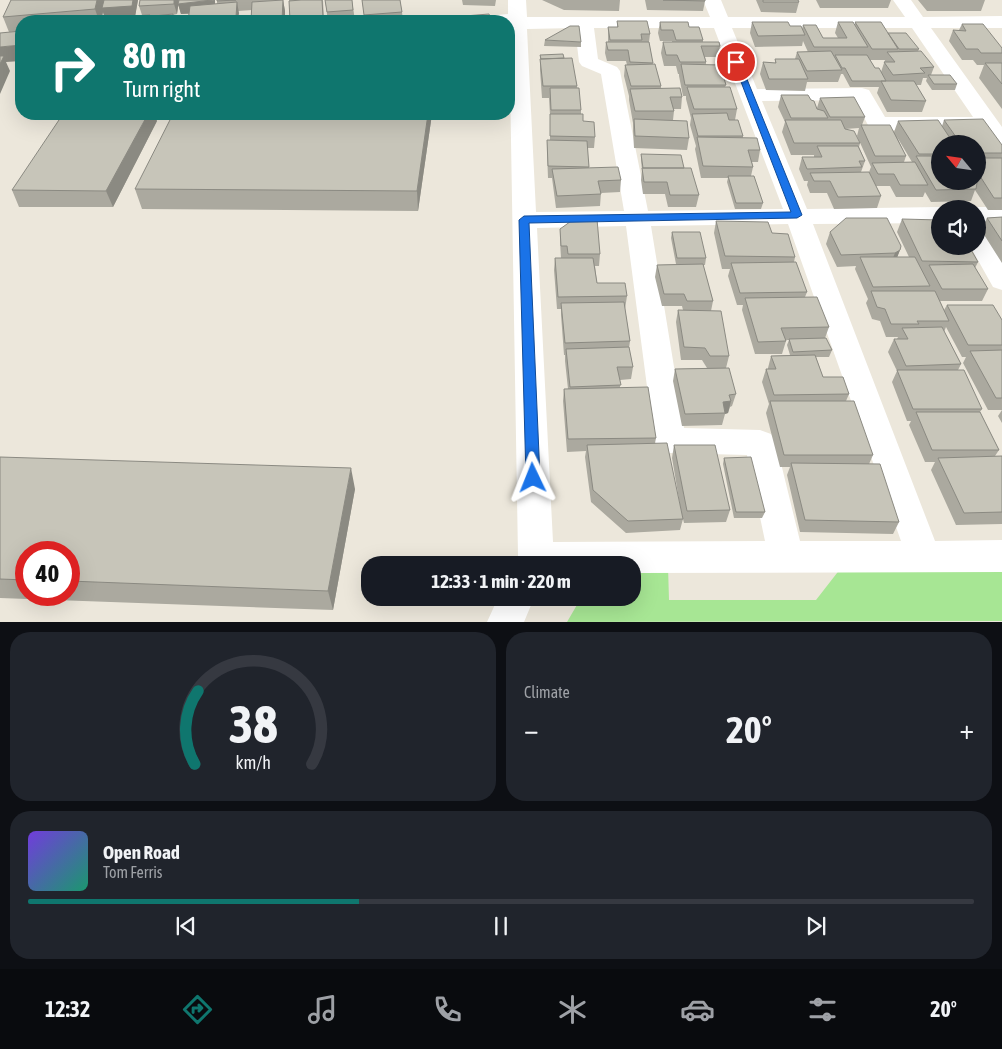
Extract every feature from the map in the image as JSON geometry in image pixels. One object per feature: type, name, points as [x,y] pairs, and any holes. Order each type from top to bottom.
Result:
[{"type":"street","points":[[517,0],[534,556]]},
{"type":"street","points":[[902,0],[1002,143]]},
{"type":"street","points":[[515,22],[584,22],[624,15],[716,11],[916,22],[1002,22]]},
{"type":"street","points":[[716,11],[797,215],[924,557]]},
{"type":"street","points":[[584,22],[589,62],[610,72],[637,218],[670,440],[760,443],[786,557]]},
{"type":"street","points":[[749,95],[862,94],[878,124],[988,123]]},
{"type":"street","points":[[524,220],[797,215],[931,215]]},
{"type":"street","points":[[986,215],[1002,215]]},
{"type":"street","points":[[986,252],[1002,281]]},
{"type":"street","points":[[641,559],[1002,556]]},
{"type":"street","points":[[505,622],[512,606]]},
{"type":"green space","points":[[844,564],[1002,570],[1002,621],[567,622],[576,606],[641,606],[641,568],[668,566],[669,600],[816,600]]},
{"type":"building","points":[[11,0],[97,0],[95,9],[3,17]]},
{"type":"building","points":[[104,0],[133,0],[132,6],[102,8]]},
{"type":"building","points":[[140,0],[174,0],[174,4],[139,6]]},
{"type":"building","points":[[179,0],[212,0],[178,4]]},
{"type":"building","points":[[283,0],[282,15],[251,15],[252,2]]},
{"type":"building","points":[[322,0],[323,15],[290,15],[289,1]]},
{"type":"building","points":[[325,0],[352,0],[353,10],[327,12]]},
{"type":"building","points":[[362,0],[400,0],[402,12],[364,15]]},
{"type":"building","points":[[663,0],[705,0],[705,1]]},
{"type":"building","points":[[763,0],[798,0],[799,2],[763,2]]},
{"type":"building","points":[[237,2],[236,15],[189,15],[190,6]]},
{"type":"building","points":[[617,21],[647,21],[650,34],[641,34],[642,40],[610,40],[608,27],[618,27]]},
{"type":"building","points":[[660,22],[688,22],[689,27],[699,27],[703,40],[676,40],[673,30],[661,30]]},
{"type":"building","points":[[752,22],[788,22],[790,26],[801,26],[805,35],[758,36]]},
{"type":"building","points":[[838,22],[853,22],[868,47],[814,47],[803,25],[816,25],[823,38],[847,38]]},
{"type":"building","points":[[855,22],[881,22],[898,49],[872,49]]},
{"type":"building","points":[[962,24],[983,24],[1002,48],[1002,53],[981,53],[978,49],[966,49],[953,30],[966,31]]},
{"type":"building","points":[[570,26],[579,26],[581,42],[545,40]]},
{"type":"building","points":[[15,32],[15,46],[0,47],[0,33]]},
{"type":"building","points":[[888,33],[906,33],[919,49],[899,49]]},
{"type":"building","points":[[606,42],[649,42],[653,63],[630,62],[628,50],[608,50]]},
{"type":"building","points":[[663,42],[719,42],[720,46],[701,46],[706,62],[680,62],[677,55],[666,55]]},
{"type":"building","points":[[831,51],[842,70],[807,71],[797,52]]},
{"type":"building","points":[[921,51],[934,67],[920,68],[925,73],[893,75],[884,62],[895,62],[887,52]]},
{"type":"building","points":[[563,54],[564,58],[541,59],[540,55]]},
{"type":"building","points":[[835,55],[867,55],[875,68],[879,68],[886,81],[852,81]]},
{"type":"building","points":[[0,56],[4,56],[0,64]]},
{"type":"building","points":[[572,58],[577,86],[543,86],[540,59]]},
{"type":"building","points":[[775,59],[799,59],[808,79],[769,79],[763,62],[776,63]]},
{"type":"building","points":[[985,63],[1002,63],[1002,84]]},
{"type":"building","points":[[655,64],[661,86],[631,86],[625,65]]},
{"type":"building","points":[[681,64],[720,65],[726,85],[685,85]]},
{"type":"building","points":[[928,75],[950,75],[957,84],[934,84]]},
{"type":"building","points":[[881,81],[914,81],[926,101],[891,100]]},
{"type":"building","points":[[687,87],[730,87],[737,109],[694,109]]},
{"type":"building","points":[[550,88],[579,88],[581,110],[551,110]]},
{"type":"building","points":[[680,88],[682,97],[670,97],[674,111],[635,111],[630,89]]},
{"type":"building","points":[[781,95],[808,95],[814,101],[817,109],[824,111],[828,118],[791,118]]},
{"type":"building","points":[[854,97],[865,117],[830,117],[820,98]]},
{"type":"building","points":[[727,113],[729,120],[738,120],[743,136],[698,136],[692,114]]},
{"type":"building","points":[[550,114],[583,114],[583,121],[594,122],[595,137],[550,136]]},
{"type":"building","points":[[634,119],[687,121],[689,138],[635,136]]},
{"type":"building","points":[[983,119],[1002,145],[1002,153],[986,153],[986,135],[955,135],[944,120]]},
{"type":"building","points":[[59,120],[145,120],[106,191],[12,190]]},
{"type":"building","points":[[170,120],[427,120],[417,191],[135,189]]},
{"type":"building","points":[[785,120],[841,120],[845,129],[854,131],[860,143],[794,143]]},
{"type":"building","points":[[938,120],[948,135],[931,135],[931,154],[919,154],[898,121]]},
{"type":"building","points":[[861,125],[890,125],[906,156],[875,156]]},
{"type":"building","points":[[697,137],[757,138],[760,150],[748,150],[753,167],[703,166]]},
{"type":"building","points":[[547,140],[587,141],[589,167],[548,166]]},
{"type":"building","points":[[817,146],[858,146],[865,161],[859,161],[862,167],[807,169],[802,157],[822,157]]},
{"type":"building","points":[[641,154],[681,155],[684,168],[643,168]]},
{"type":"building","points":[[916,156],[931,156],[931,182]]},
{"type":"building","points":[[986,158],[1002,158],[1002,198],[994,198],[986,186]]},
{"type":"building","points":[[915,162],[928,185],[900,185],[894,174],[878,174],[872,163]]},
{"type":"building","points":[[618,167],[621,180],[598,181],[601,194],[557,196],[552,169]]},
{"type":"building","points":[[642,168],[691,168],[699,195],[670,195],[667,182],[644,182]]},
{"type":"building","points":[[869,172],[881,196],[838,197],[830,181],[814,181],[810,173]]},
{"type":"building","points":[[728,176],[754,176],[763,203],[736,203]]},
{"type":"building","points":[[1002,217],[1002,241],[987,218]]},
{"type":"building","points":[[846,218],[887,218],[901,246],[900,250],[895,253],[841,255],[830,232]]},
{"type":"building","points":[[574,219],[597,219],[600,254],[568,254],[567,246],[561,246],[560,229]]},
{"type":"building","points":[[902,219],[931,220],[931,255],[974,255],[978,262],[922,261]]},
{"type":"building","points":[[716,221],[768,222],[772,233],[788,234],[795,257],[725,256]]},
{"type":"building","points":[[672,232],[700,232],[706,258],[677,258]]},
{"type":"building","points":[[860,257],[915,257],[930,286],[873,287]]},
{"type":"building","points":[[555,258],[593,258],[597,283],[625,283],[627,296],[558,297]]},
{"type":"building","points":[[796,262],[807,292],[740,293],[731,263]]},
{"type":"building","points":[[703,264],[713,301],[687,301],[684,294],[664,294],[657,265]]},
{"type":"building","points":[[973,264],[988,289],[942,289],[929,265]]},
{"type":"building","points":[[871,291],[935,291],[949,321],[917,321],[919,324],[891,324],[885,309],[877,307]]},
{"type":"building","points":[[817,297],[829,327],[781,328],[786,341],[758,342],[745,298]]},
{"type":"building","points":[[624,302],[630,341],[565,343],[561,303]]},
{"type":"building","points":[[947,305],[993,305],[1002,320],[1002,345],[968,345]]},
{"type":"building","points":[[678,310],[721,311],[729,356],[710,356],[705,348],[684,347]]},
{"type":"building","points":[[942,327],[961,364],[906,366],[894,339],[908,339],[902,328]]},
{"type":"building","points":[[826,338],[832,350],[793,352],[789,339]]},
{"type":"building","points":[[629,347],[633,367],[617,367],[621,385],[570,387],[566,349]]},
{"type":"building","points":[[1002,350],[1002,398],[996,398],[970,351]]},
{"type":"building","points":[[815,355],[823,377],[843,377],[849,394],[774,395],[766,369],[776,369],[771,356]]},
{"type":"building","points":[[729,368],[736,394],[729,395],[731,401],[723,402],[725,413],[685,414],[675,369]]},
{"type":"building","points":[[897,370],[964,370],[982,409],[913,409]]},
{"type":"building","points":[[648,387],[656,438],[568,439],[564,389]]},
{"type":"building","points":[[770,401],[854,401],[873,455],[784,455]]},
{"type":"building","points":[[916,412],[980,412],[999,450],[932,450]]},
{"type":"building","points":[[667,443],[683,519],[628,521],[593,490],[587,445]]},
{"type":"building","points":[[674,445],[715,445],[730,510],[687,511]]},
{"type":"building","points":[[1002,456],[1002,512],[964,513],[938,458]]},
{"type":"building","points":[[0,457],[351,468],[328,591],[80,581],[80,541],[15,541],[15,580],[0,579]]},
{"type":"building","points":[[751,457],[765,512],[736,512],[724,458]]},
{"type":"building","points":[[791,463],[880,464],[899,522],[805,520]]},
{"type":"route","points":[[533,478],[524,220],[797,215],[736,62]]}]
